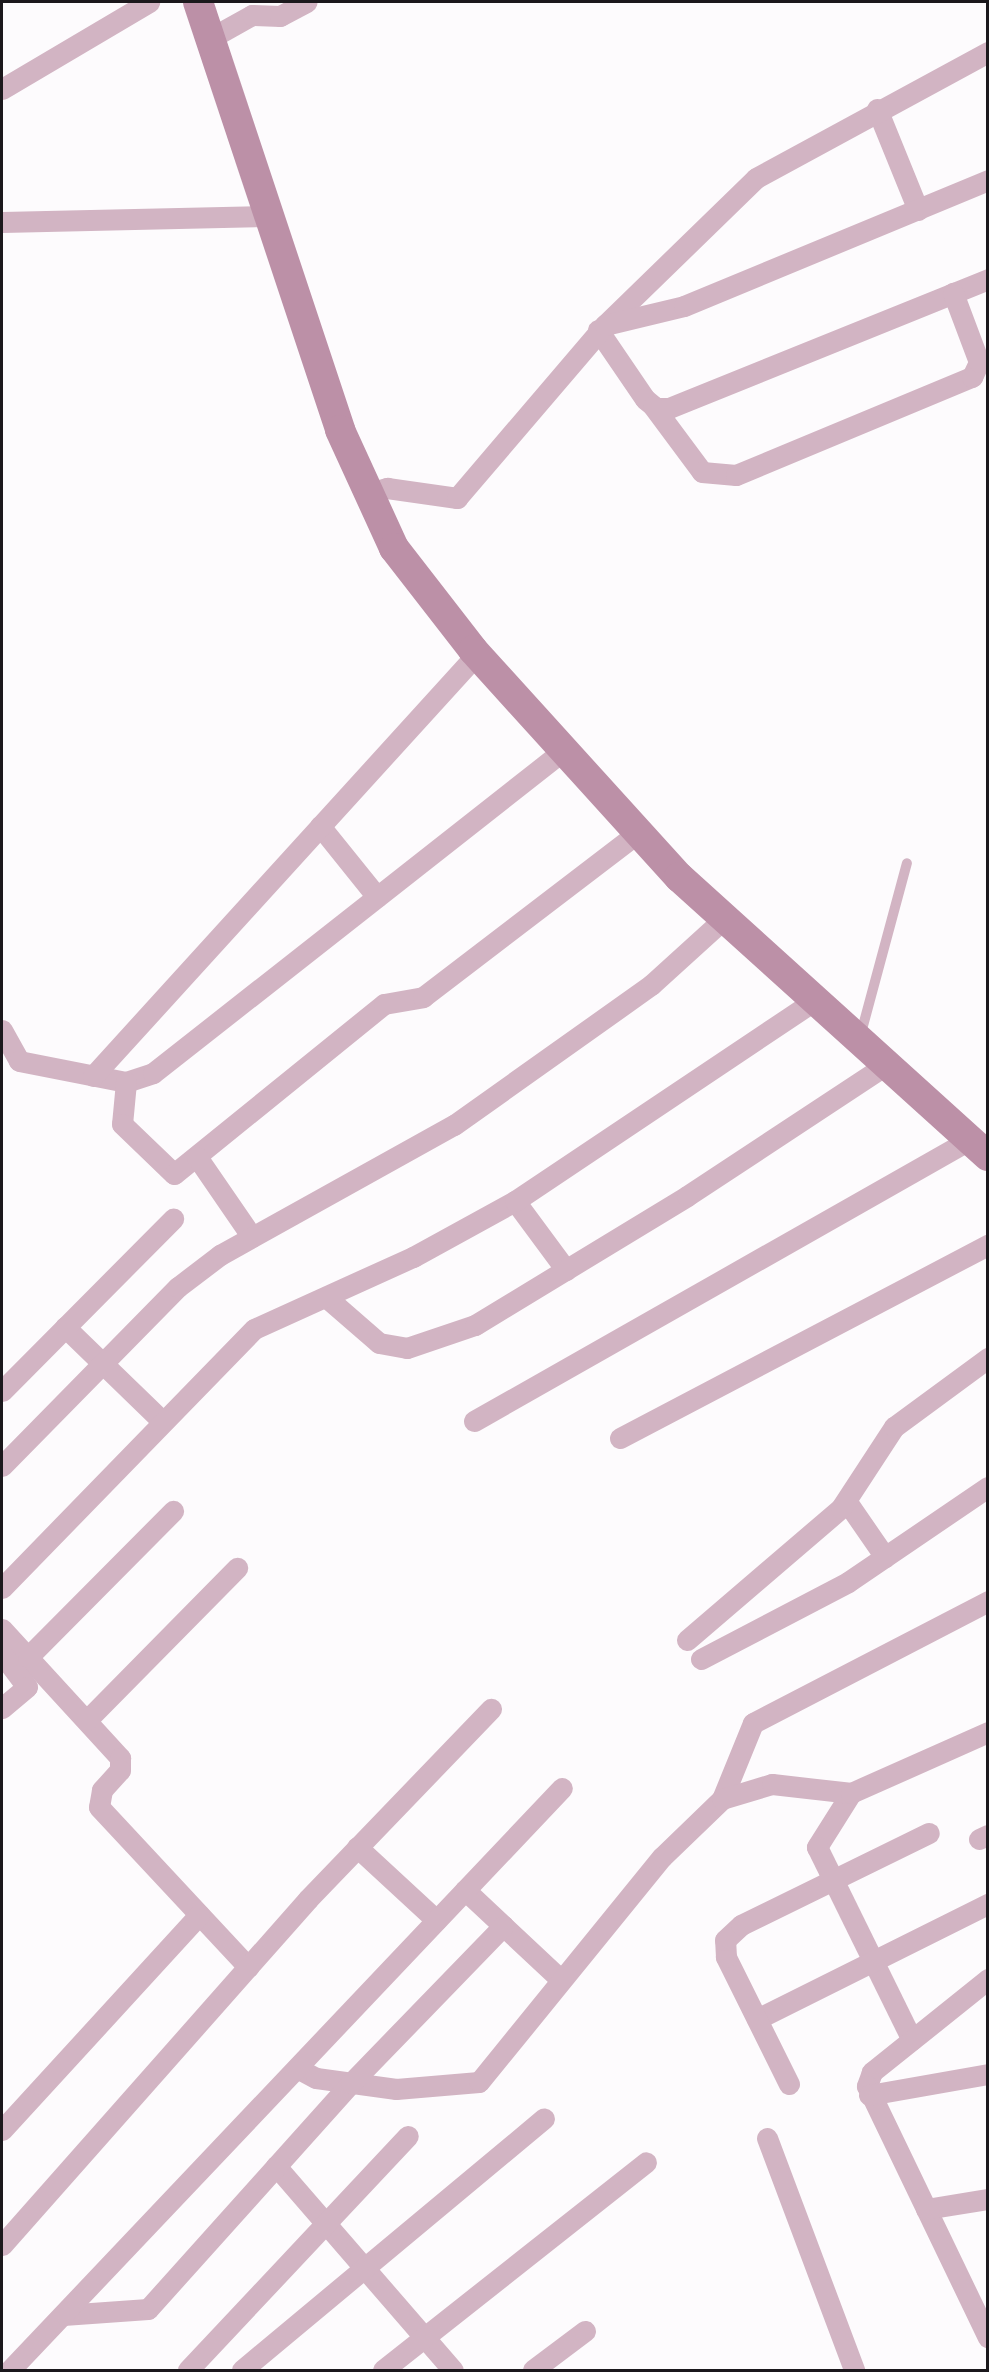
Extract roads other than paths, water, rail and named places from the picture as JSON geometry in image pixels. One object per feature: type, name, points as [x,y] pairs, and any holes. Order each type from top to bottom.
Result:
[{"type":"main road","points":[[198,2],[265,216],[340,430],[394,548],[477,654],[639,832],[725,918],[860,1038],[886,1065],[978,1148]]},
{"type":"street","points":[[2,89],[148,2]]},
{"type":"street","points":[[209,39],[252,15],[280,16],[306,2]]},
{"type":"street","points":[[369,493],[387,488],[457,498],[601,327],[742,189],[877,109],[987,52]]},
{"type":"street","points":[[877,109],[918,210]]},
{"type":"street","points":[[601,327],[684,306],[987,180]]},
{"type":"street","points":[[2,222],[265,216]]},
{"type":"street","points":[[653,406],[677,406],[987,279]]},
{"type":"street","points":[[601,327],[693,465],[713,477],[736,475],[972,377],[979,362],[953,293]]},
{"type":"street","points":[[93,1076],[477,654]]},
{"type":"street","points":[[2,1030],[19,1061],[126,1082],[153,1073],[564,750]]},
{"type":"street","points":[[320,826],[377,897]]},
{"type":"street","points":[[126,1082],[122,1124],[174,1174],[384,1004],[423,997],[639,832]]},
{"type":"street","points":[[2,1466],[178,1287],[252,1237],[454,1125],[651,985],[725,918]]},
{"type":"street","points":[[2,1588],[254,1329],[327,1297],[516,1200],[815,1000]]},
{"type":"street","points":[[327,1297],[379,1343],[407,1348],[475,1325],[566,1270],[886,1065]]},
{"type":"street","points":[[474,1421],[978,1148]]},
{"type":"street","points":[[197,1157],[252,1237]]},
{"type":"street","points":[[516,1200],[566,1270]]},
{"type":"street","points":[[2,1391],[173,1219]]},
{"type":"street","points":[[620,1438],[987,1245]]},
{"type":"street","points":[[65,1328],[163,1422]]},
{"type":"street","points":[[687,1640],[847,1502],[894,1427],[987,1358]]},
{"type":"street","points":[[701,1659],[885,1557],[987,1487]]},
{"type":"street","points":[[847,1502],[885,1557]]},
{"type":"street","points":[[28,1658],[173,1511]]},
{"type":"street","points":[[87,1720],[237,1568]]},
{"type":"street","points":[[297,2068],[316,2078],[396,2090],[478,2082],[662,1857],[722,1799],[753,1723],[987,1601]]},
{"type":"street","points":[[2,1629],[87,1720],[122,1764],[102,1790],[99,1808],[248,1967]]},
{"type":"street","points":[[2,1654],[27,1687],[2,1708]]},
{"type":"street","points":[[2,2246],[357,1847],[491,1709]]},
{"type":"street","points":[[722,1799],[772,1784],[851,1793],[987,1732]]},
{"type":"street","points":[[10,2370],[562,1788]]},
{"type":"street","points":[[851,1793],[817,1847],[871,1962],[912,2040]]},
{"type":"street","points":[[789,2084],[726,1957],[725,1940],[741,1925],[929,1833]]},
{"type":"street","points":[[357,1847],[436,1920]]},
{"type":"street","points":[[465,1890],[560,1979]]},
{"type":"street","points":[[757,2019],[987,1904]]},
{"type":"street","points":[[2,2130],[199,1915]]},
{"type":"street","points":[[63,2315],[148,2309],[351,2083],[503,1926]]},
{"type":"street","points":[[987,1979],[872,2073],[869,2095],[987,2337]]},
{"type":"street","points":[[869,2095],[987,2074]]},
{"type":"street","points":[[242,2370],[264,2364],[367,2271],[544,2118]]},
{"type":"street","points":[[188,2370],[327,2225],[408,2136]]},
{"type":"street","points":[[767,2138],[854,2370]]},
{"type":"street","points":[[383,2370],[646,2162]]},
{"type":"street","points":[[276,2166],[453,2370]]},
{"type":"street","points":[[926,2209],[987,2199]]},
{"type":"street","points":[[533,2370],[585,2331]]},
{"type":"lane","points":[[860,1038],[907,863]]}]
